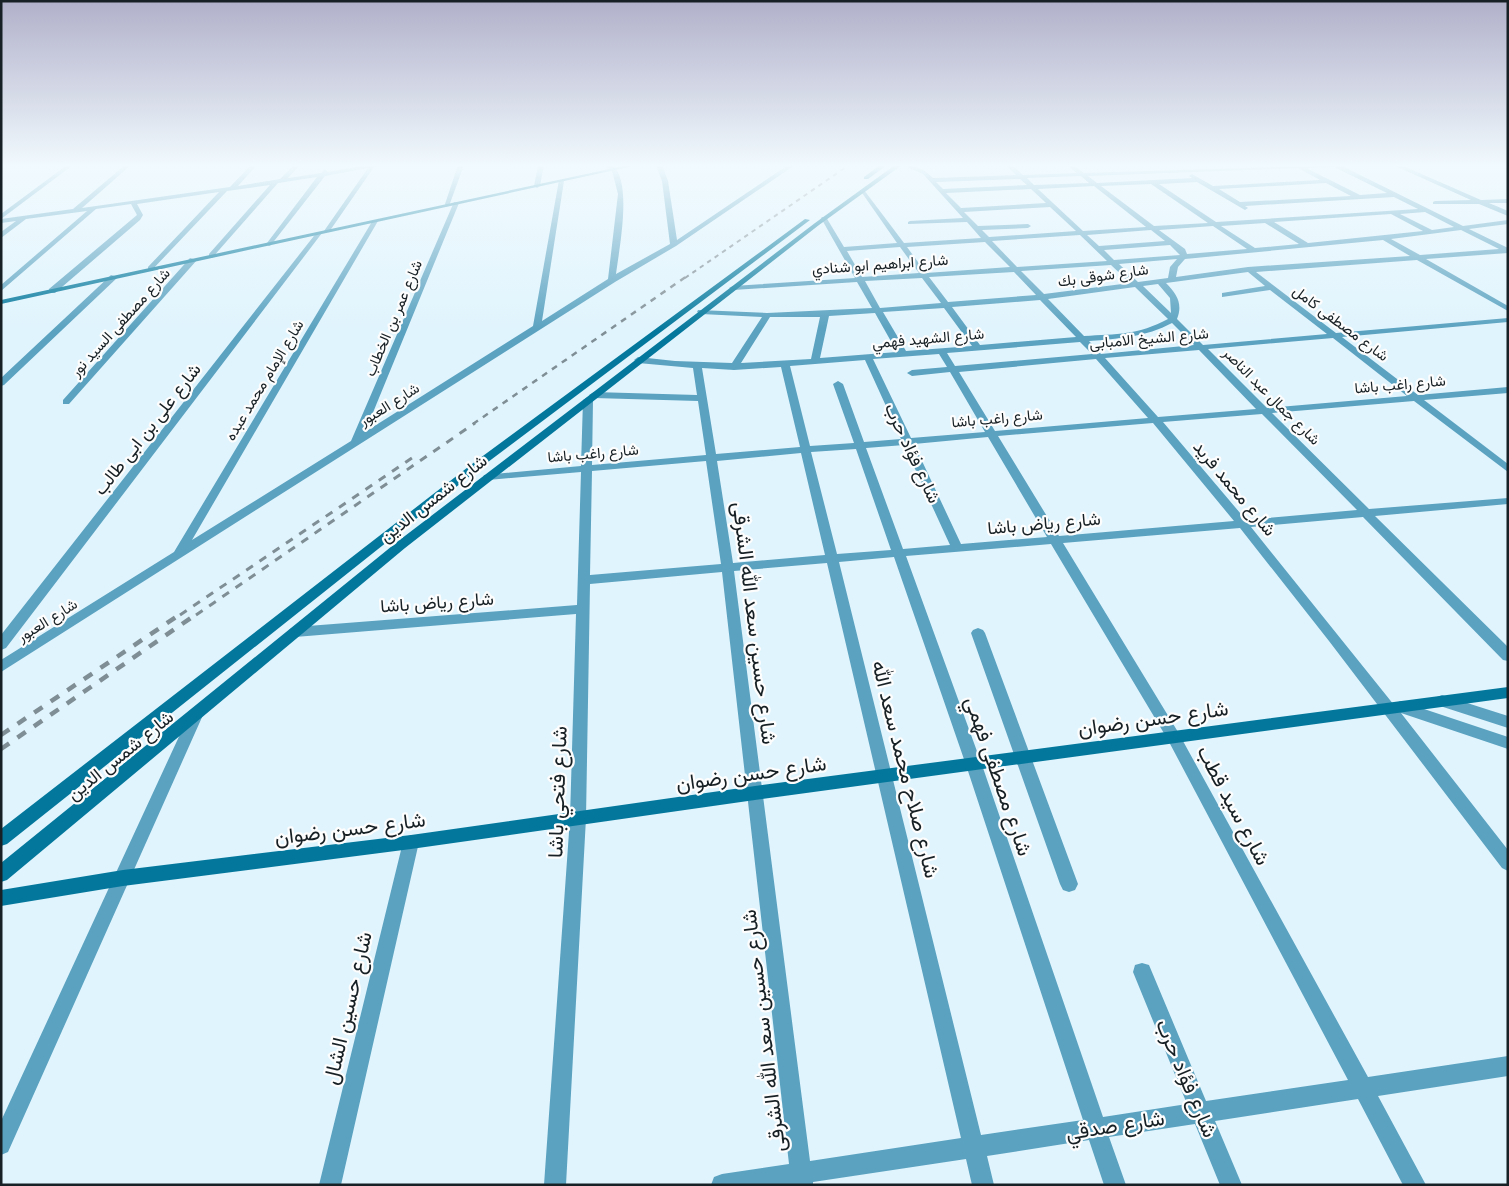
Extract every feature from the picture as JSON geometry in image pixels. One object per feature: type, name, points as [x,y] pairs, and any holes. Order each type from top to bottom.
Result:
[{"type":"street","points":[[1,236],[21,220]]},
{"type":"street","points":[[1,289],[80,220]]},
{"type":"street","points":[[52,291],[136,220]]},
{"type":"street","points":[[151,270],[198,220]]},
{"type":"street","points":[[212,256],[244,220]]},
{"type":"street","points":[[269,244],[287,220]]},
{"type":"street","name":"شارع على بن ابى طالب","points":[[1,645],[332,220]]},
{"type":"street","points":[[2,302],[378,220]]},
{"type":"street","name":"شارع عمر بن الخطاب","points":[[355,443],[449,220]]},
{"type":"street","points":[[537,327],[555,220]]},
{"type":"street","points":[[612,280],[618,220]]},
{"type":"street","points":[[671,220],[674,245]]},
{"type":"street","name":"شارع العبور","points":[[1,667],[537,327],[612,280],[674,245],[710,220]]},
{"type":"street","name":"شارع شمس الدين","points":[[1,839],[500,448],[809,220]]},
{"type":"street","name":"شارع شمس الدين","points":[[1,874],[401,545],[821,220]]},
{"type":"street","points":[[825,220],[903,354]]},
{"type":"street","points":[[884,220],[977,347]]},
{"type":"street","name":"شارع محمد فريد","points":[[969,220],[1100,356],[1156,420],[1394,708],[1508,862]]},
{"type":"street","name":"شارع جمال عبد الناصر","points":[[1070,220],[1139,285],[1266,410],[1508,656]]},
{"type":"street","points":[[1141,220],[1182,251],[1184,256],[1174,267],[1172,279]]},
{"type":"street","points":[[1209,220],[1254,251]]},
{"type":"street","points":[[843,249],[1277,220]]},
{"type":"street","points":[[1408,220],[1433,233]]},
{"type":"street","points":[[1447,220],[1508,251]]},
{"type":"street","name":"شارع الإمام محمد عبده","points":[[178,555],[375,221]]},
{"type":"street","points":[[1267,221],[1307,246]]},
{"type":"street","name":"شارع ابراهيم ابو شنادي","points":[[733,288],[1254,251],[1386,239],[1508,222]]},
{"type":"street","points":[[910,223],[1028,226]]},
{"type":"street","points":[[1386,239],[1508,309]]},
{"type":"street","points":[[1100,248],[1172,243]]},
{"type":"street","name":"شارع شوقى بك","points":[[701,312],[767,315],[825,314],[947,305],[1042,297],[1249,270],[1508,251]]},
{"type":"street","name":"شارع مصطفى كامل","points":[[1228,253],[1508,469]]},
{"type":"street","name":"شارع مصطفى السيد نور","points":[[66,402],[193,260]]},
{"type":"street","points":[[1,384],[114,277]]},
{"type":"street","points":[[1159,281],[1174,296],[1177,304],[1173,318]]},
{"type":"street","points":[[1225,295],[1271,286]]},
{"type":"street","points":[[815,361],[825,314]]},
{"type":"street","points":[[734,366],[767,315]]},
{"type":"street","name":"شارع الشهيد فهمي","points":[[638,360],[697,366],[785,364],[1131,335],[1153,330],[1173,318]]},
{"type":"street","name":"شارع الشيخ الامبابى","points":[[912,373],[1508,320]]},
{"type":"street","name":"شارع سيد قطب","points":[[940,350],[1173,736],[1415,1185]]},
{"type":"street","name":"شارع فؤاد حرب","points":[[868,357],[958,548]]},
{"type":"street","name":"شارع صلاح محمد سعد الله","points":[[785,364],[983,1185]]},
{"type":"street","name":"شارع حسين سعد الله الشرقى","points":[[697,366],[728,568],[802,1179]]},
{"type":"street","name":"شارع مصطفى فهمي","points":[[838,384],[974,765],[1115,1185]]},
{"type":"street","name":"شارع راغب باشا","points":[[488,477],[1508,390]]},
{"type":"street","points":[[591,397],[702,398]]},
{"type":"street","name":"شارع فتحي باشا","points":[[555,1185],[578,818],[586,469],[591,397]]},
{"type":"street","name":"شارع رياض باشا","points":[[584,580],[1508,501]]},
{"type":"street","points":[[382,539],[401,545]]},
{"type":"street","name":"شارع رياض باشا","points":[[295,632],[583,609]]},
{"type":"street","points":[[978,633],[1069,884]]},
{"type":"street","name":"شارع حسن رضوان","points":[[1,898],[123,878],[411,842],[755,793],[1508,692]]},
{"type":"street","points":[[1442,701],[1508,722]]},
{"type":"street","points":[[1394,708],[1508,743]]},
{"type":"street","points":[[1,1145],[196,715]]},
{"type":"street","name":"شارع حسين الشال","points":[[330,1185],[411,842]]},
{"type":"street","name":"شارع فؤاد حرب","points":[[1142,972],[1231,1185]]},
{"type":"street","name":"شارع صدقي","points":[[722,1185],[802,1179],[974,1147],[1508,1066]]},
{"type":"railway","points":[[685,278],[769,220]]},
{"type":"railway","points":[[473,424],[687,276]]},
{"type":"railway","points":[[196,615],[475,423]]},
{"type":"railway","points":[[180,615],[415,456]]},
{"type":"railway","points":[[1,735],[182,613]]},
{"type":"railway","points":[[1,749],[198,613]]}]
